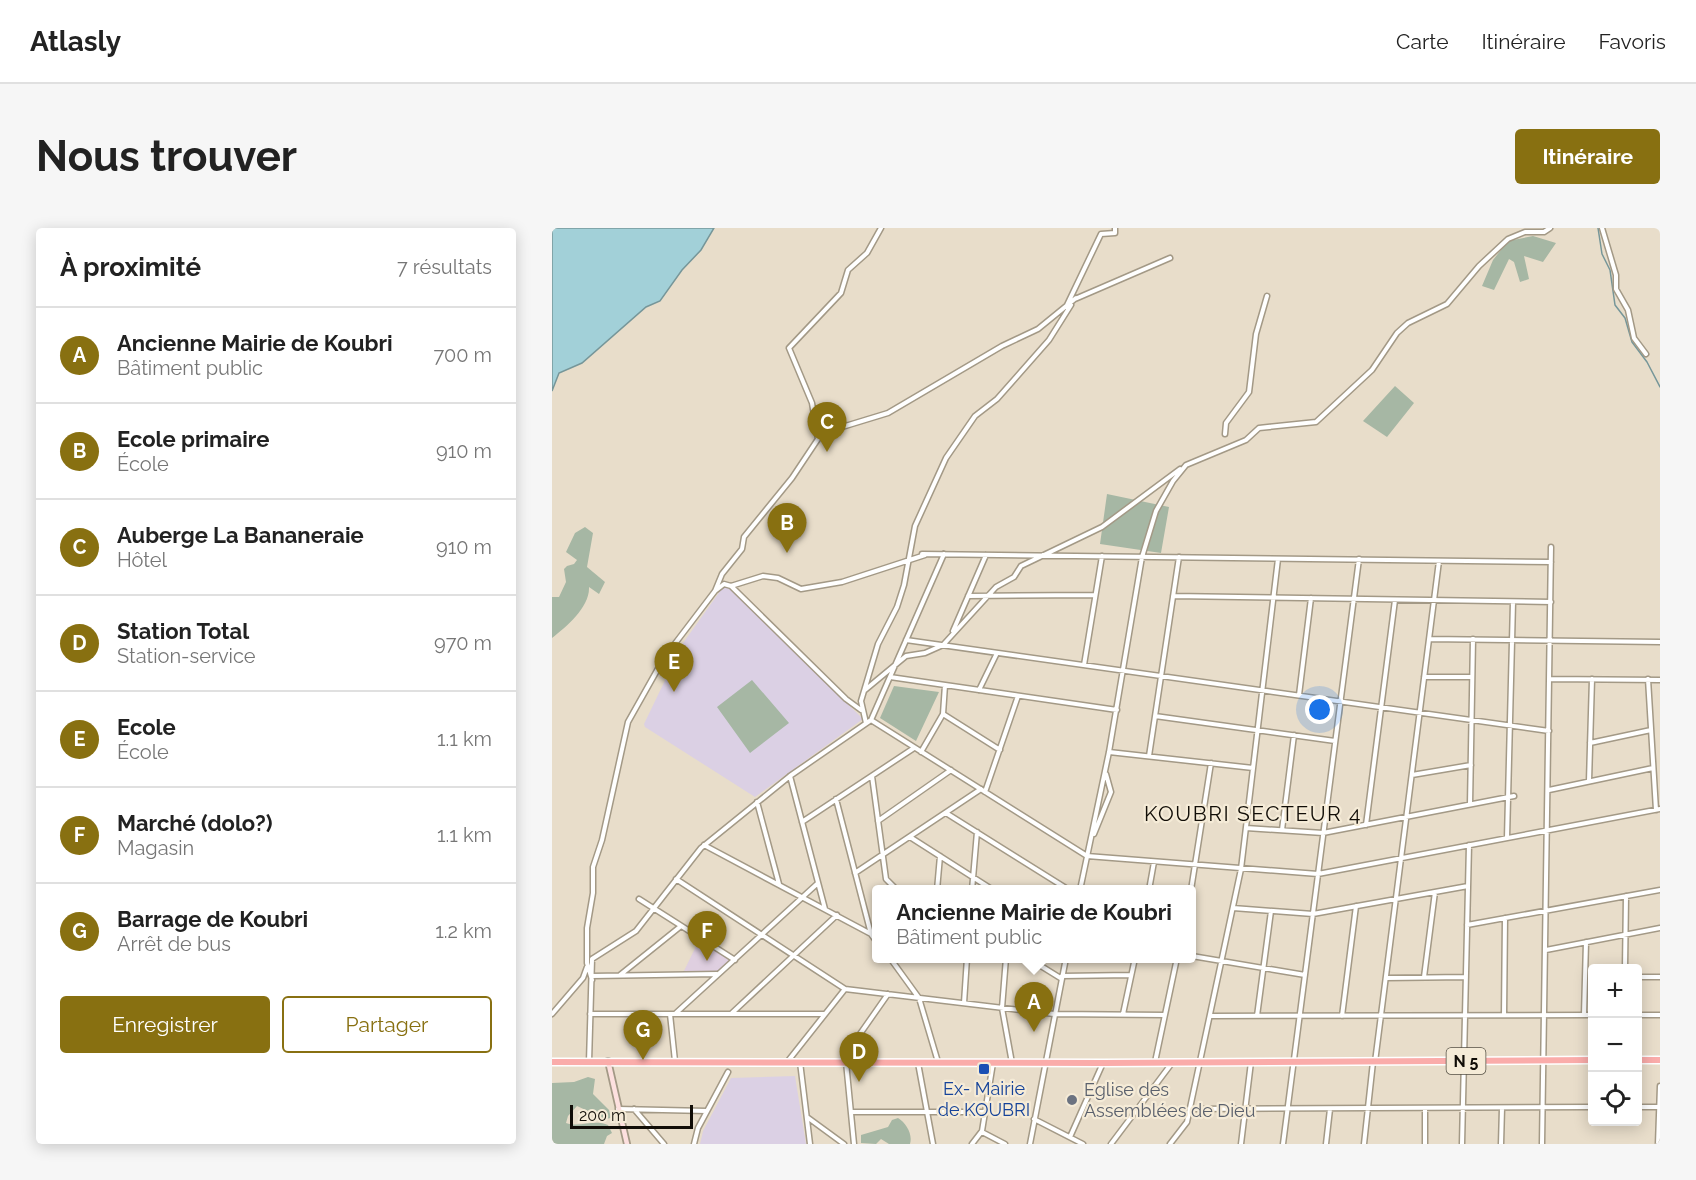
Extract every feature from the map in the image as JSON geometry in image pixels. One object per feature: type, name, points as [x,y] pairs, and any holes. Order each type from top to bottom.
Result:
[{"type":"highway","name":"N 5","points":[[554,1062],[800,1061],[1103,1064],[1588,1060]]},
{"type":"highway","points":[[1642,1060],[1660,1060]]},
{"type":"main road","points":[[608,1061],[627,1144]]},
{"type":"street","points":[[818,439],[812,402],[789,348],[841,293],[848,270],[862,260],[881,228]]},
{"type":"street","points":[[1062,318],[1101,234],[1115,233],[1115,228]]},
{"type":"street","points":[[950,637],[996,587],[1014,577],[1022,566],[1102,527],[1186,465],[1246,440],[1265,426],[1317,422],[1372,370],[1397,333],[1408,323],[1447,304],[1479,266],[1508,239],[1526,232],[1544,232],[1550,228]]},
{"type":"street","points":[[1602,228],[1616,275],[1616,289],[1628,310],[1634,338],[1646,354]]},
{"type":"street","points":[[715,591],[722,574],[742,549],[744,537],[792,478],[818,439],[829,431],[888,413],[1002,346],[1038,329],[1076,298],[1170,258]]},
{"type":"street","points":[[1225,434],[1226,423],[1249,392],[1256,334],[1267,296]]},
{"type":"street","points":[[861,710],[864,691],[881,635],[897,607],[904,585],[915,526],[954,444],[975,416],[997,399],[1034,359],[1076,298]]},
{"type":"street","points":[[1081,885],[1109,752],[1142,557],[1161,500],[1186,465]]},
{"type":"street","points":[[1542,1144],[1551,547]]},
{"type":"street","points":[[731,586],[763,576],[778,578],[801,589],[842,582],[924,554],[1551,562]]},
{"type":"street","points":[[552,1014],[583,978],[592,959],[636,931],[704,844],[790,776],[868,722],[944,554]]},
{"type":"street","points":[[864,691],[906,656],[925,653],[945,645],[986,555]]},
{"type":"street","points":[[1084,665],[1102,556]]},
{"type":"street","points":[[1149,756],[1179,557]]},
{"type":"street","points":[[1170,1144],[1187,1122],[1241,869],[1278,558]]},
{"type":"street","points":[[1283,1144],[1359,560]]},
{"type":"street","points":[[1364,1144],[1439,561]]},
{"type":"street","points":[[592,978],[588,967],[587,928],[592,893],[592,867],[602,840],[628,722],[664,658],[715,591],[724,584],[731,586],[846,699],[861,710],[868,722],[914,747],[1087,856],[1318,874],[1658,810],[1648,679]]},
{"type":"street","points":[[968,596],[1095,595]]},
{"type":"street","points":[[1173,596],[1551,602]]},
{"type":"street","points":[[1299,695],[1311,598]]},
{"type":"street","points":[[1366,825],[1395,600]]},
{"type":"street","points":[[1507,838],[1513,601]]},
{"type":"street","points":[[1429,639],[1660,642]]},
{"type":"street","points":[[1470,804],[1473,639]]},
{"type":"street","points":[[906,640],[1550,730]]},
{"type":"street","points":[[980,690],[998,653]]},
{"type":"street","points":[[890,677],[1116,710]]},
{"type":"street","points":[[1424,677],[1472,677]]},
{"type":"street","points":[[1550,679],[1660,680]]},
{"type":"street","points":[[1589,782],[1592,679]]},
{"type":"street","points":[[921,752],[943,714],[945,685]]},
{"type":"street","points":[[855,873],[983,791],[1018,696]]},
{"type":"street","points":[[943,714],[1000,750]]},
{"type":"street","points":[[1155,717],[1335,741]]},
{"type":"street","points":[[1590,743],[1651,730]]},
{"type":"street","points":[[1282,830],[1294,735]]},
{"type":"street","points":[[802,822],[914,747]]},
{"type":"street","points":[[1109,752],[1253,768]]},
{"type":"street","points":[[1192,885],[1211,763]]},
{"type":"street","points":[[1412,775],[1471,765]]},
{"type":"street","points":[[1548,790],[1653,768]]},
{"type":"street","points":[[878,821],[951,770]]},
{"type":"street","points":[[1091,840],[1111,792],[1105,772]]},
{"type":"street","points":[[790,776],[825,909]]},
{"type":"street","points":[[872,776],[886,879],[892,885]]},
{"type":"street","points":[[1246,828],[1323,833],[1514,796]]},
{"type":"street","points":[[836,800],[871,934]]},
{"type":"street","points":[[757,802],[780,885]]},
{"type":"street","points":[[946,813],[1061,885]]},
{"type":"street","points":[[972,885],[977,832]]},
{"type":"street","points":[[910,837],[985,885]]},
{"type":"street","points":[[704,844],[871,934]]},
{"type":"street","points":[[1462,1144],[1469,845]]},
{"type":"street","points":[[938,885],[940,856]]},
{"type":"street","points":[[1150,885],[1154,862]]},
{"type":"street","points":[[676,879],[845,988],[1054,1014],[1165,1015]]},
{"type":"street","points":[[676,1014],[818,883]]},
{"type":"street","points":[[1233,908],[1313,914],[1468,886]]},
{"type":"street","points":[[1467,925],[1660,890]]},
{"type":"street","points":[[1424,977],[1435,892]]},
{"type":"street","points":[[1624,964],[1626,896]]},
{"type":"street","points":[[639,899],[735,960]]},
{"type":"street","points":[[1342,1016],[1356,906]]},
{"type":"street","points":[[1257,1016],[1271,911]]},
{"type":"street","points":[[732,1014],[837,915]]},
{"type":"street","points":[[1504,1015],[1505,918]]},
{"type":"street","points":[[620,976],[681,926]]},
{"type":"street","points":[[1546,950],[1660,928]]},
{"type":"street","points":[[1584,1015],[1586,942]]},
{"type":"street","points":[[1196,957],[1305,975]]},
{"type":"street","points":[[589,1062],[592,962]]},
{"type":"street","points":[[894,963],[919,998],[939,1063]]},
{"type":"street","points":[[964,1003],[966,963]]},
{"type":"street","points":[[1006,963],[1002,1008],[1012,1063]]},
{"type":"street","points":[[1037,963],[1062,977],[1131,975]]},
{"type":"street","points":[[1030,1144],[1065,963]]},
{"type":"street","points":[[1124,1014],[1134,963]]},
{"type":"street","points":[[1155,1063],[1176,963]]},
{"type":"street","points":[[592,978],[719,974]]},
{"type":"street","points":[[1386,978],[1466,977]]},
{"type":"street","points":[[1642,977],[1660,977]]},
{"type":"street","points":[[788,1061],[845,988]]},
{"type":"street","points":[[855,1062],[860,1034],[888,994]]},
{"type":"street","points":[[590,1014],[825,1014]]},
{"type":"street","points":[[670,1014],[675,1061]]},
{"type":"street","points":[[1210,1016],[1588,1015]]},
{"type":"street","points":[[1642,1015],[1660,1015]]},
{"type":"street","points":[[800,1061],[810,1144]]},
{"type":"street","points":[[552,1069],[554,1062]]},
{"type":"street","points":[[846,1062],[854,1144]]},
{"type":"street","points":[[1241,1144],[1251,1062]]},
{"type":"street","points":[[918,1063],[933,1144]]},
{"type":"street","points":[[972,1144],[982,1131],[993,1063]]},
{"type":"street","points":[[1111,1144],[1172,1063]]},
{"type":"street","points":[[1070,1137],[1103,1064]]},
{"type":"street","points":[[694,1144],[698,1128],[728,1072]]},
{"type":"street","points":[[1658,1144],[1660,1086]]},
{"type":"street","points":[[1501,1144],[1502,1107]]},
{"type":"street","points":[[1190,1109],[1588,1107]]},
{"type":"street","points":[[1642,1107],[1660,1107]]},
{"type":"street","points":[[1425,1108],[1425,1144]]},
{"type":"street","points":[[618,1109],[707,1111]]},
{"type":"street","points":[[634,1109],[664,1144]]},
{"type":"street","points":[[1326,1144],[1330,1109]]},
{"type":"street","points":[[851,1112],[985,1112]]},
{"type":"street","points":[[807,1117],[844,1144]]},
{"type":"street","points":[[1034,1119],[1083,1144]]},
{"type":"street","points":[[982,1131],[1005,1144]]},
{"type":"shaded area","points":[[728,586],[863,719],[755,797],[645,727],[644,724],[683,643],[723,587]]},
{"type":"shaded area","points":[[700,938],[735,960],[719,974],[682,975]]},
{"type":"shaded area","points":[[795,1076],[806,1144],[700,1144],[703,1131],[731,1078]]},
{"type":"green space","points":[[1533,236],[1556,243],[1543,262],[1524,256],[1529,279],[1520,282],[1514,262],[1509,259],[1494,290],[1482,286],[1493,260],[1508,241]]},
{"type":"green space","points":[[1395,386],[1414,403],[1387,437],[1363,421]]},
{"type":"green space","points":[[1107,494],[1169,507],[1161,553],[1100,544]]},
{"type":"green space","points":[[585,527],[593,533],[587,567],[605,582],[599,594],[589,587],[586,602],[581,609],[552,638],[552,597],[559,597],[566,582],[564,569],[577,560],[566,552],[575,533]]},
{"type":"green space","points":[[752,680],[789,723],[750,753],[717,707]]},
{"type":"green space","points":[[894,686],[939,692],[916,741],[880,718]]},
{"type":"green space","points":[[588,1077],[595,1079],[593,1094],[609,1110],[611,1118],[605,1119],[577,1106],[568,1116],[566,1123],[577,1125],[603,1123],[608,1125],[612,1133],[607,1136],[604,1144],[552,1144],[552,1083],[574,1082]]},
{"type":"green space","points":[[898,1118],[908,1129],[911,1136],[910,1144],[889,1144],[881,1139],[876,1144],[861,1143],[861,1135],[888,1127],[892,1120]]},
{"type":"water","points":[[552,228],[714,228],[701,250],[682,270],[660,301],[646,307],[582,363],[559,373],[552,391]]},
{"type":"waterway","points":[[1598,228],[1602,254],[1610,270],[1615,305],[1625,318],[1632,342],[1647,362],[1660,387]]},
{"type":"place","name":"Auberge La Bananeraie","points":[[827,452]]},
{"type":"place","name":"Ecole primaire","points":[[787,553]]},
{"type":"place","name":"Ecole","points":[[674,692]]},
{"type":"place","name":"Marché (dolo?)","points":[[707,961]]},
{"type":"place","name":"Ancienne Mairie de Koubri","points":[[1034,1032]]},
{"type":"place","name":"Barrage de Koubri","points":[[643,1060]]},
{"type":"place","name":"Ex- Mairie de KOUBRI","points":[[984,1069]]},
{"type":"place","name":"Station Total","points":[[859,1082]]},
{"type":"place","name":"Eglise des Assemblées de Dieu","points":[[1072,1100]]},
{"type":"district","name":"KOUBRI SECTEUR 4","points":[[1253,814]]}]
